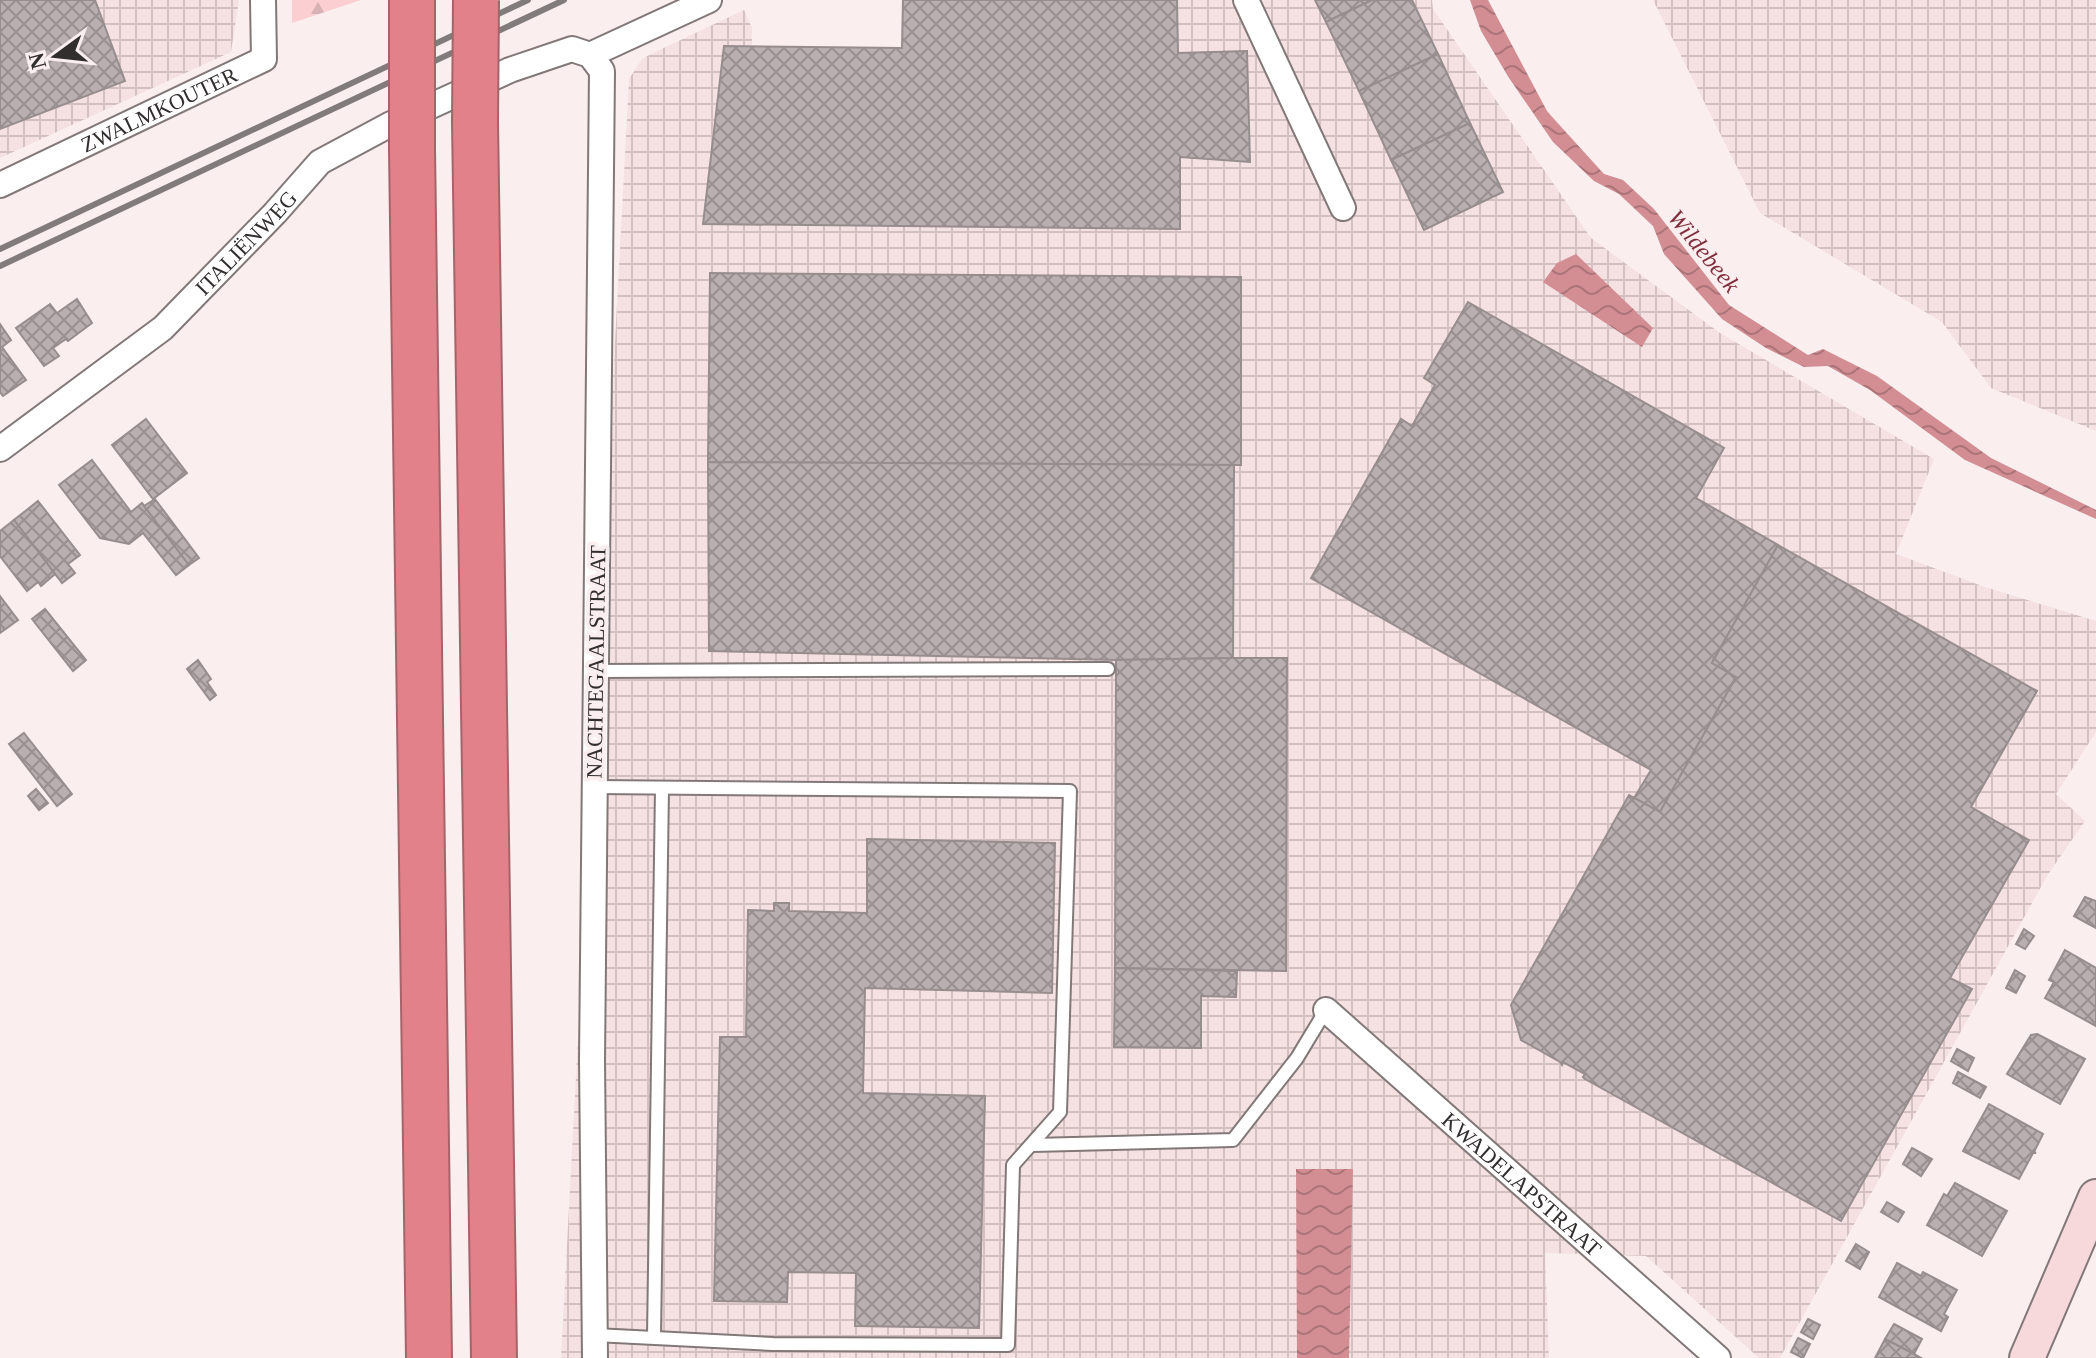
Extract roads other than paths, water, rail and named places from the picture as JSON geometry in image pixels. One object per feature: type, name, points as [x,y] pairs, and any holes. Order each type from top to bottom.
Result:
[{"type":"highway","points":[[412,0],[429,1358]]},
{"type":"highway","points":[[476,0],[475,122],[494,1358]]},
{"type":"main road","points":[[2027,1358],[2096,1197]]},
{"type":"street","name":"ZWALMKOUTER","points":[[0,185],[264,59],[263,0]]},
{"type":"street","points":[[590,55],[709,0]]},
{"type":"street","points":[[1246,0],[1343,208]]},
{"type":"street","name":"ITALIËNWEG","points":[[0,449],[163,328],[265,224],[320,162],[389,125],[510,70],[572,49],[590,55]]},
{"type":"street","name":"NACHTEGAALSTRAAT","points":[[590,55],[602,71],[603,97],[592,1060],[595,1346]]},
{"type":"street","name":"KWADELAPSTRAAT","points":[[1326,1010],[1718,1358]]},
{"type":"lane","points":[[596,671],[1108,669]]},
{"type":"lane","points":[[595,787],[1070,791],[1060,1112],[1013,1165],[1008,1345],[773,1344],[654,1337],[595,1346]]},
{"type":"lane","points":[[654,1337],[662,788]]},
{"type":"lane","points":[[1033,1145],[1233,1140],[1297,1058],[1326,1010]]},
{"type":"water","points":[[1470,0],[1488,0],[1547,111],[1604,174],[1623,180],[1654,209],[1729,305],[1808,355],[1823,349],[1877,376],[1991,458],[2096,510],[2096,519],[1965,460],[1870,390],[1828,366],[1804,367],[1766,348],[1722,319],[1664,254],[1653,226],[1619,194],[1594,181],[1553,142],[1481,31]]},
{"type":"water","points":[[1576,254],[1653,328],[1642,347],[1543,282],[1557,263]]},
{"type":"water","points":[[1296,1169],[1353,1169],[1349,1358],[1297,1358]]},
{"type":"railway","points":[[0,249],[528,0]]},
{"type":"railway","points":[[0,266],[564,0]]},
{"type":"water label","name":"Wildebeek","points":[[1704,251]]}]
